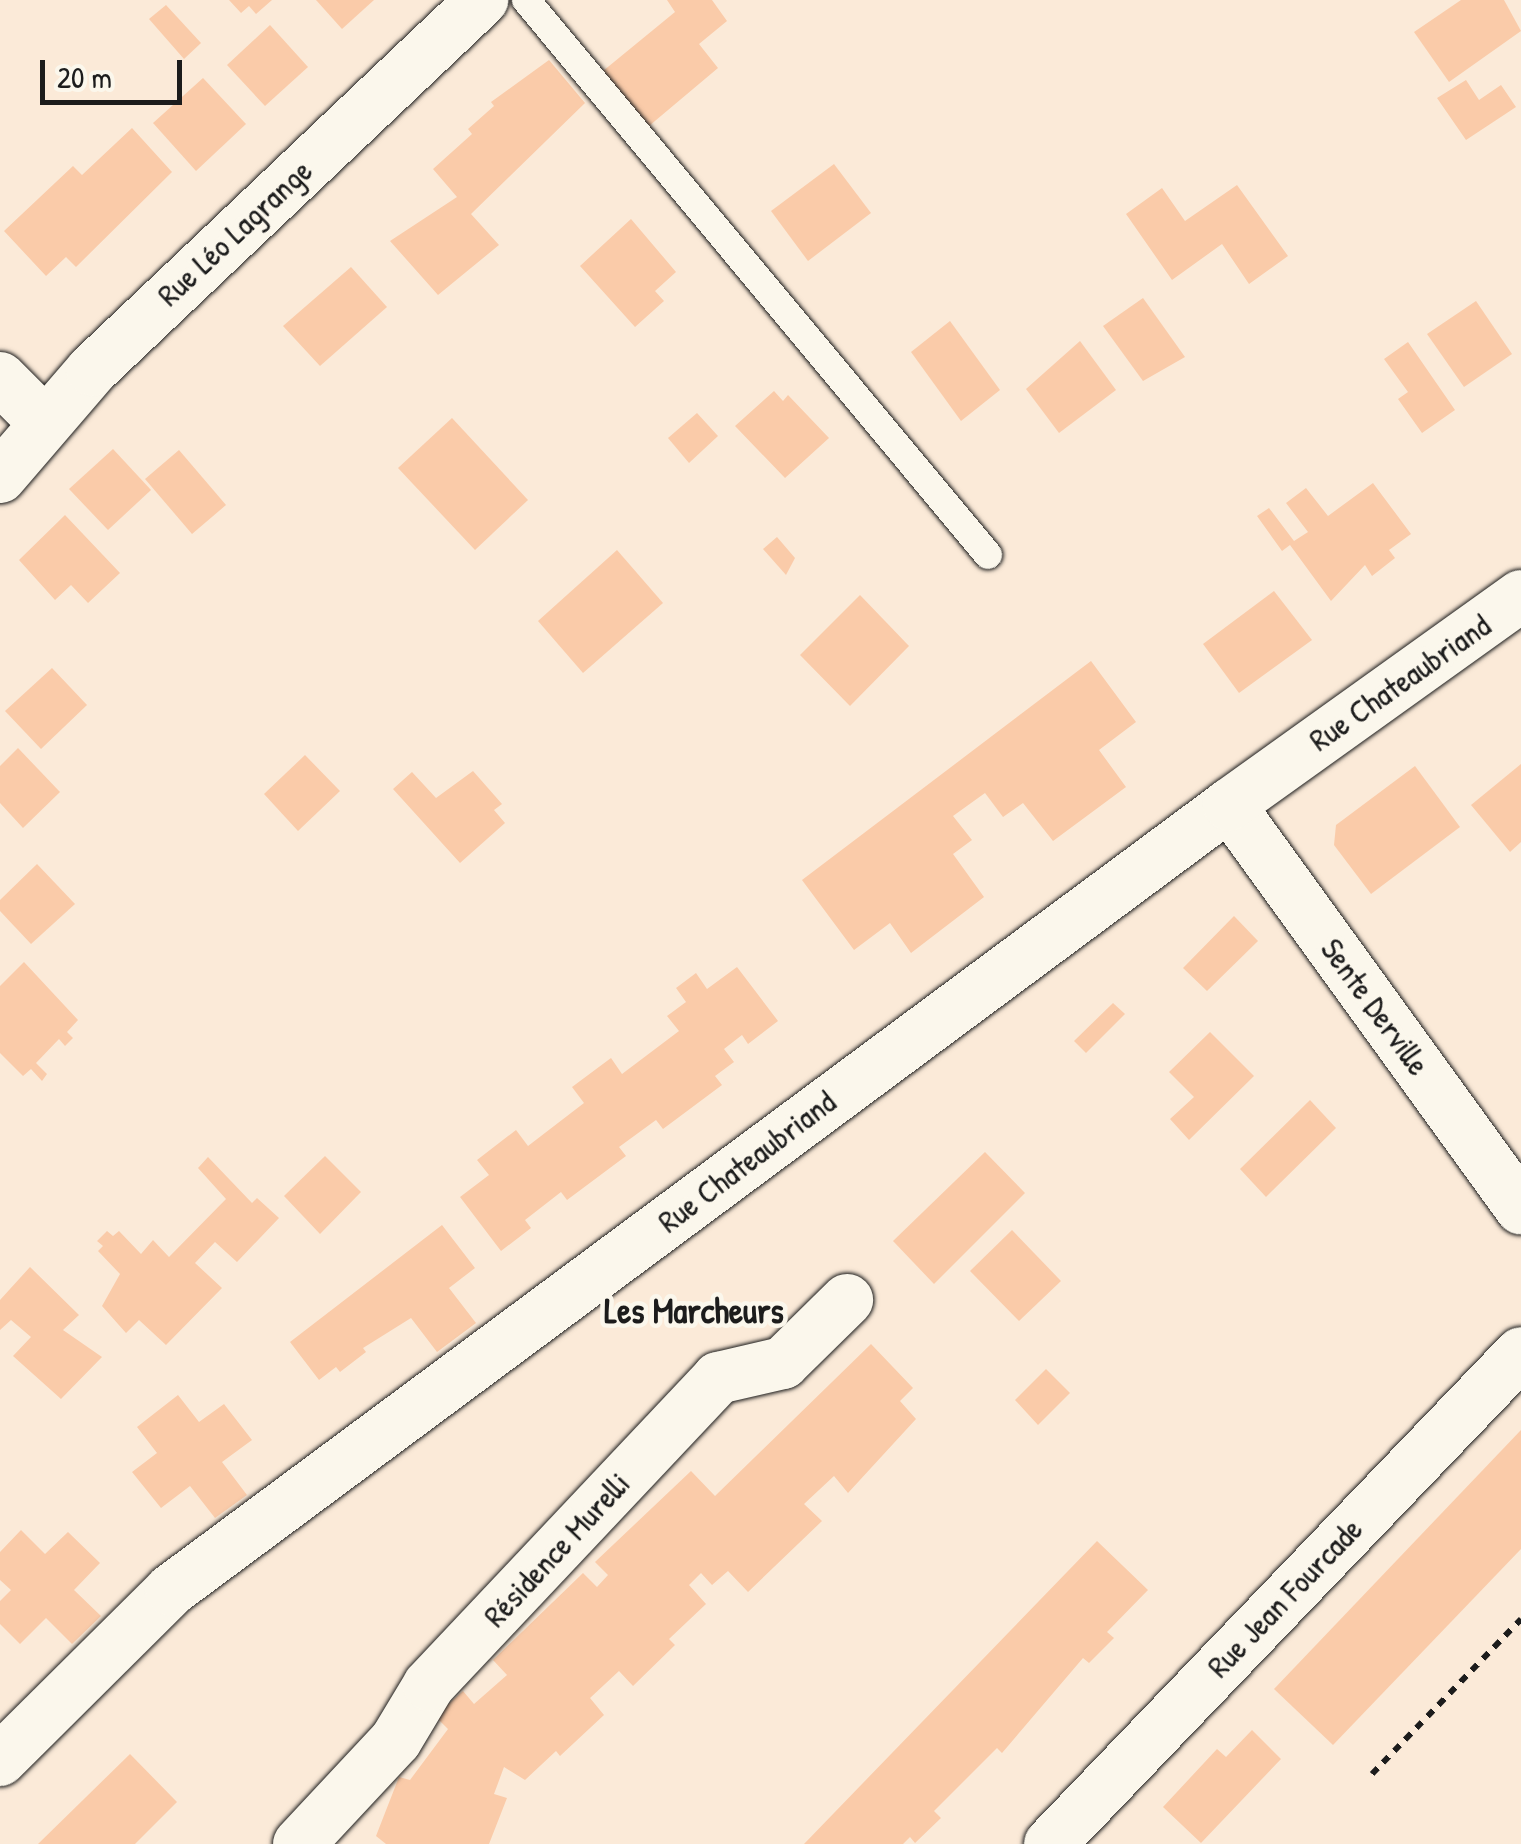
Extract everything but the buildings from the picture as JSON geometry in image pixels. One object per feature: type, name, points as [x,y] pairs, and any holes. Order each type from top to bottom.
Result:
[{"type":"street","name":"Rue Léo Lagrange","points":[[0,477],[44,422],[482,0]]},
{"type":"street","points":[[0,378],[44,422]]},
{"type":"street","name":"Rue Chateaubriand","points":[[0,1760],[171,1590],[1229,805],[1521,596]]},
{"type":"street","name":"Sente Derville","points":[[1229,805],[1521,1209]]},
{"type":"street","name":"Résidence Murelli","points":[[299,1844],[396,1740],[429,1685],[718,1378],[784,1363],[847,1300]]},
{"type":"street","name":"Rue Jean Fourcade","points":[[1050,1844],[1521,1353]]},
{"type":"lane","points":[[526,0],[988,555]]},
{"type":"path","points":[[1372,1774],[1521,1619]]},
{"type":"district","name":"Les Marcheurs","points":[[694,1311]]}]
